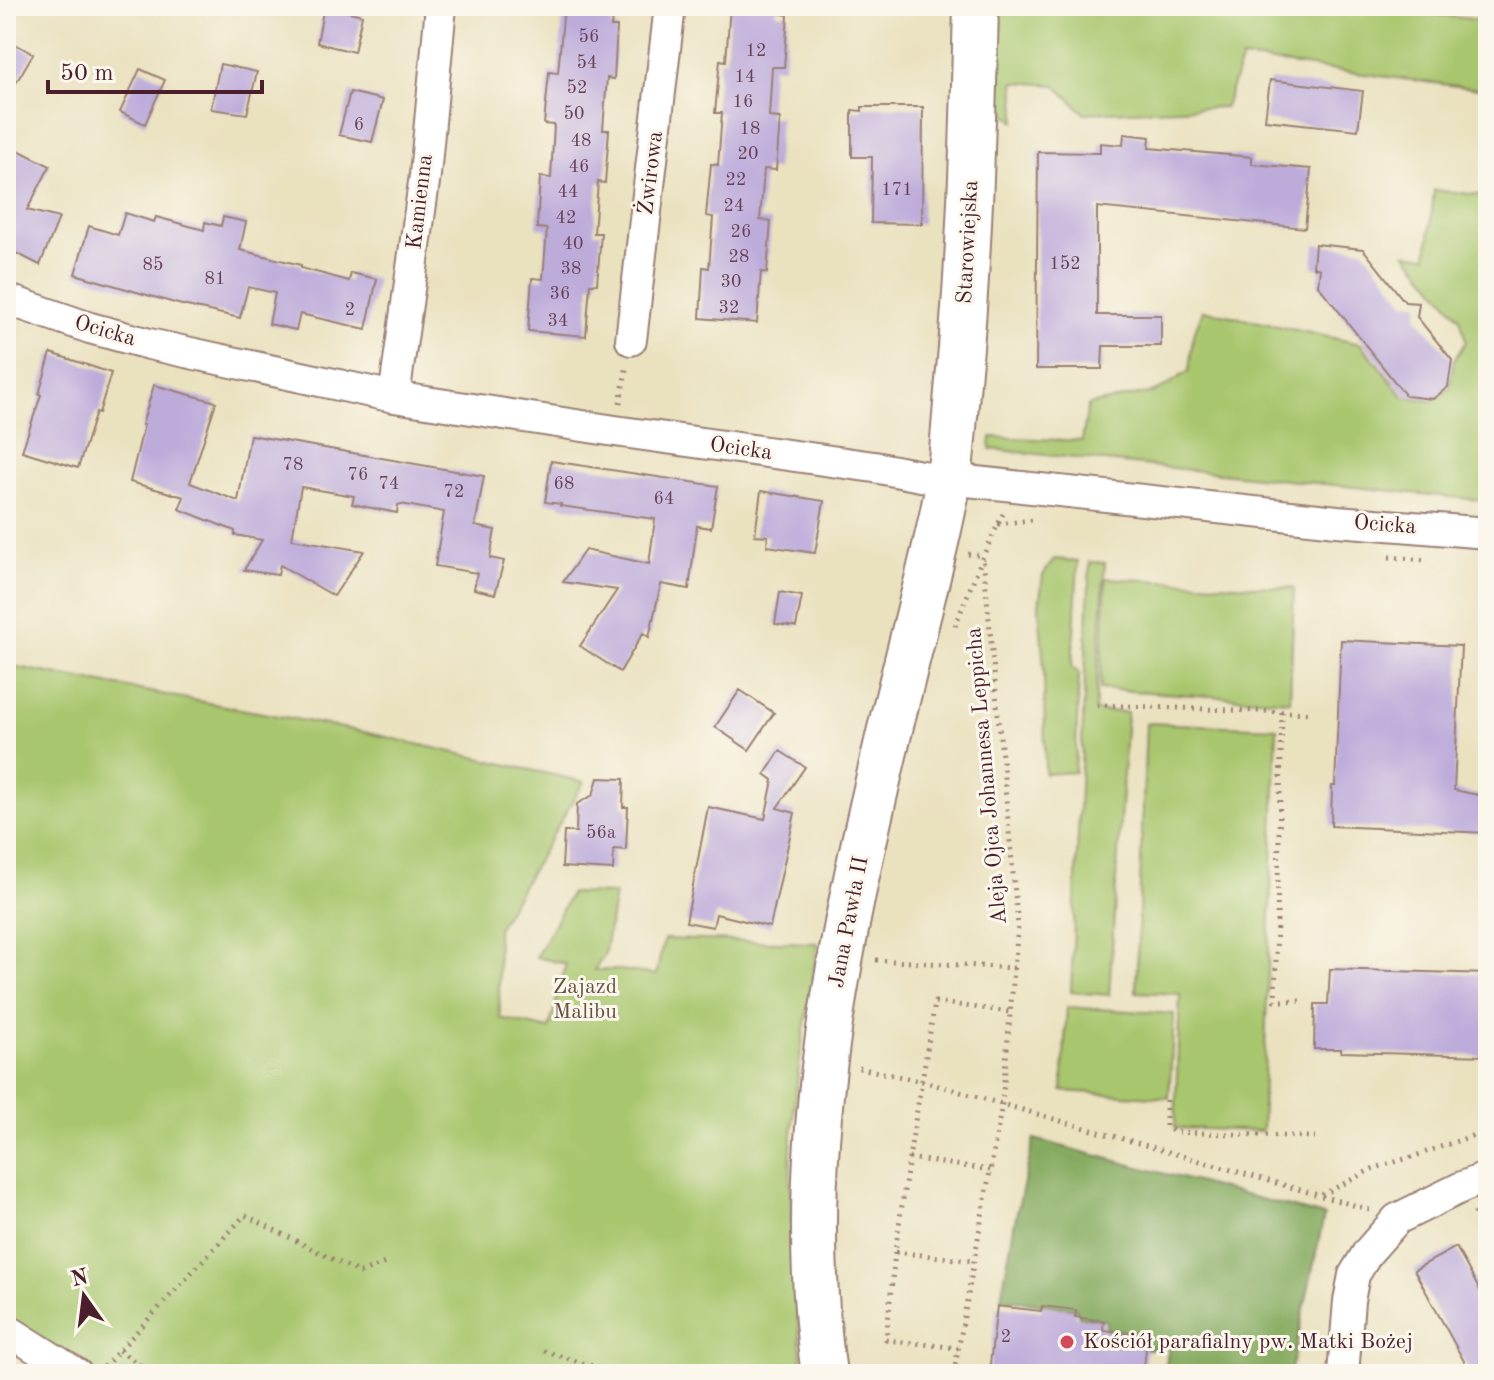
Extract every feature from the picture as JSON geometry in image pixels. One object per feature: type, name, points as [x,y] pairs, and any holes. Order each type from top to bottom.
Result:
[{"type":"main road","name":"Starowiejska","points":[[949,478],[966,297],[973,167],[976,6]]},
{"type":"main road","name":"Jana Pawła II","points":[[824,1374],[815,1247],[814,1173],[828,1028],[877,785],[949,478]]},
{"type":"street","name":"Kamienna","points":[[394,397],[425,175],[441,6]]},
{"type":"street","name":"Żwirowa","points":[[631,340],[670,6]]},
{"type":"street","name":"Ocicka","points":[[6,299],[90,328],[149,344],[394,397],[921,476],[1337,521],[1488,533]]},
{"type":"street","points":[[1343,1374],[1354,1275],[1368,1252],[1397,1219],[1488,1177]]},
{"type":"street","points":[[6,1329],[77,1374]]},
{"type":"path","points":[[1469,6],[1488,8]]},
{"type":"path","points":[[615,431],[631,340]]},
{"type":"path","points":[[954,629],[983,556],[1016,487]]},
{"type":"path","name":"Aleja Ojca Johannesa Leppicha","points":[[954,1373],[1002,1104],[1018,926],[983,556]]},
{"type":"path","points":[[1097,705],[1312,713]]},
{"type":"path","points":[[1282,712],[1275,1001],[1301,1001]]},
{"type":"path","points":[[871,960],[1014,968]]},
{"type":"path","points":[[958,1348],[886,1340],[909,1158],[935,1002],[1010,1012]]},
{"type":"path","points":[[854,1066],[922,1081],[1397,1219]]},
{"type":"path","points":[[1166,1100],[1166,1126],[1174,1132],[1315,1137]]},
{"type":"path","points":[[1320,1196],[1372,1169],[1488,1130]]},
{"type":"path","points":[[909,1158],[990,1170]]},
{"type":"path","points":[[97,1374],[245,1215],[360,1273],[385,1263]]},
{"type":"path","points":[[895,1252],[974,1261]]},
{"type":"path","points":[[119,1350],[152,1374]]},
{"type":"path","points":[[544,1351],[618,1374]]},
{"type":"path","points":[[710,1370],[732,1374]]},
{"type":"green space","points":[[1001,6],[1361,6],[1488,21],[1488,90],[1242,58],[1225,107],[1084,113],[1055,85],[1014,82],[1015,122],[1000,109]]},
{"type":"green space","points":[[1434,190],[1488,196],[1488,501],[990,449],[991,437],[1082,441],[1088,405],[1158,391],[1189,371],[1193,336],[1203,310],[1361,344],[1404,397],[1432,401],[1450,389],[1454,360],[1466,341],[1460,318],[1406,253],[1427,256]]},
{"type":"green space","points":[[1054,559],[1078,561],[1072,668],[1079,672],[1075,772],[1045,774],[1044,668],[1039,607],[1043,575]]},
{"type":"green space","points":[[1090,562],[1105,563],[1095,711],[1127,712],[1109,995],[1071,992]]},
{"type":"green space","points":[[1106,578],[1294,588],[1290,701],[1100,689]]},
{"type":"green space","name":"Zajazd Malibu","points":[[6,665],[364,732],[584,782],[497,929],[500,1018],[549,1029],[566,964],[536,957],[571,893],[615,894],[604,956],[594,970],[656,975],[664,939],[818,943],[798,1071],[790,1177],[795,1290],[803,1374],[97,1374],[6,1317]]},
{"type":"green space","points":[[1146,723],[1277,728],[1262,1131],[1175,1128],[1180,994],[1136,992]]},
{"type":"green space","points":[[1067,1007],[1174,1014],[1169,1098],[1062,1091]]},
{"type":"green space","points":[[1034,1139],[1324,1216],[1290,1374],[1164,1374],[1169,1347],[1147,1349],[1136,1333],[1106,1329],[1106,1320],[1079,1316],[1077,1309],[1001,1298]]},
{"type":"building","points":[[324,6],[362,15],[354,52],[317,43]]},
{"type":"building","points":[[564,6],[613,6],[611,27],[617,27],[614,79],[607,78],[605,103],[603,130],[609,130],[605,183],[598,182],[594,233],[601,233],[597,284],[590,284],[586,336],[528,331],[532,278],[543,279],[547,229],[537,228],[540,177],[551,178],[554,125],[544,124],[549,72],[558,73]]},
{"type":"building","points":[[730,6],[777,6],[776,13],[788,15],[784,67],[772,67],[769,117],[780,118],[776,170],[764,169],[760,220],[771,221],[767,273],[761,272],[757,323],[700,318],[703,267],[709,268],[713,217],[706,216],[711,164],[718,165],[722,113],[715,113],[720,60],[726,61]]},
{"type":"building","points":[[6,39],[33,54],[6,100]]},
{"type":"building","points":[[220,64],[257,72],[247,114],[211,109]]},
{"type":"building","points":[[140,69],[165,80],[145,124],[120,112]]},
{"type":"building","points":[[1270,80],[1363,91],[1358,130],[1265,120]]},
{"type":"building","points":[[350,92],[383,100],[372,142],[339,135]]},
{"type":"building","points":[[862,107],[923,107],[922,224],[871,223],[872,157],[852,157],[852,110],[862,111]]},
{"type":"building","points":[[1124,134],[1150,137],[1149,148],[1252,157],[1252,164],[1311,169],[1305,228],[1097,207],[1097,315],[1161,315],[1161,346],[1103,346],[1102,369],[1036,369],[1038,152],[1100,153],[1100,143],[1123,145]]},
{"type":"building","points":[[6,144],[50,166],[27,210],[59,218],[40,265],[6,248]]},
{"type":"building","points":[[125,213],[154,222],[156,217],[204,230],[205,222],[221,226],[223,217],[246,222],[240,250],[349,281],[351,273],[377,279],[366,329],[300,314],[296,330],[269,324],[275,293],[248,287],[240,318],[178,304],[75,274],[89,226],[118,235]]},
{"type":"building","points":[[1315,244],[1363,249],[1405,302],[1419,303],[1417,317],[1452,360],[1448,387],[1433,399],[1406,396],[1318,285],[1320,269],[1313,267]]},
{"type":"building","points":[[51,353],[111,373],[78,468],[22,451]]},
{"type":"building","points":[[154,385],[216,402],[190,483],[238,501],[250,435],[484,476],[475,526],[495,530],[490,558],[504,561],[495,594],[474,589],[477,573],[435,566],[444,512],[401,504],[397,513],[352,504],[354,496],[301,487],[292,539],[364,551],[334,596],[280,565],[278,575],[244,570],[262,540],[235,535],[235,531],[179,509],[184,497],[130,482]]},
{"type":"building","points":[[551,461],[718,486],[711,528],[697,526],[689,589],[661,584],[649,637],[643,633],[620,672],[580,646],[617,590],[563,582],[585,550],[649,564],[655,519],[545,502]]},
{"type":"building","points":[[761,491],[824,501],[815,553],[767,546],[768,536],[755,535]]},
{"type":"building","points":[[780,592],[802,596],[796,627],[775,624]]},
{"type":"building","points":[[1341,640],[1461,646],[1454,790],[1488,797],[1488,833],[1331,826]]},
{"type":"building","points":[[740,690],[774,713],[749,750],[715,727]]},
{"type":"building","points":[[780,751],[805,767],[777,808],[795,813],[770,927],[716,914],[713,927],[686,922],[708,807],[765,819],[773,780],[765,774]]},
{"type":"building","points":[[598,778],[624,779],[623,807],[628,807],[626,850],[614,849],[613,870],[562,867],[564,832],[576,832],[577,804],[593,795]]},
{"type":"building","points":[[1330,969],[1488,974],[1488,1056],[1314,1049],[1315,1004],[1328,1004]]},
{"type":"building","points":[[1456,1247],[1488,1305],[1488,1374],[1471,1374],[1414,1270]]},
{"type":"building","name":"Kościół parafialny pw. Matki Bożej","points":[[997,1306],[1041,1311],[1042,1306],[1076,1310],[1075,1317],[1104,1321],[1103,1330],[1135,1334],[1146,1349],[1144,1367],[1133,1374],[989,1372]]},
{"type":"place","name":"Kościół parafialny pw. Matki Bożej","points":[[1067,1342]]}]
